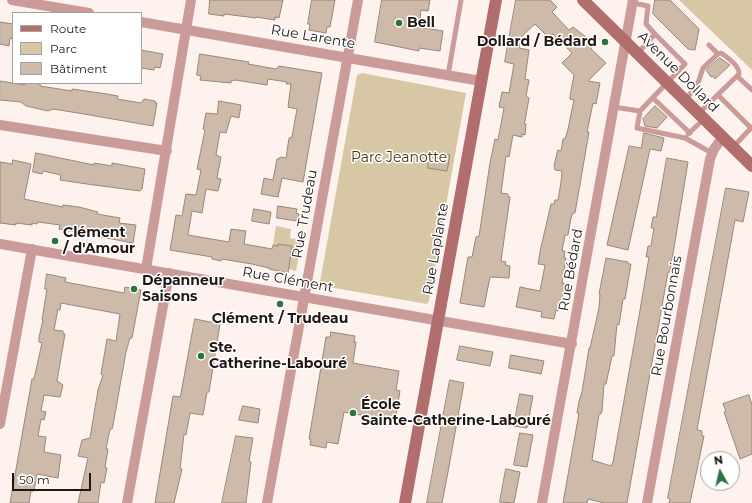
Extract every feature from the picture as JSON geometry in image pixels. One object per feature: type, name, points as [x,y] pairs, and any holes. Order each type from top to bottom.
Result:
[{"type":"street","points":[[12,0],[82,12]]},
{"type":"street","points":[[146,269],[192,0]]},
{"type":"street","name":"Rue Trudeau","points":[[267,503],[358,0]]},
{"type":"street","name":"Rue Laplante","points":[[405,503],[496,0]]},
{"type":"street","name":"Avenue Dollard","points":[[583,0],[752,166]]},
{"type":"street","name":"Rue Bédard","points":[[542,503],[633,2]]},
{"type":"street","name":"Rue Larente","points":[[142,22],[481,81]]},
{"type":"street","points":[[0,125],[167,152]]},
{"type":"street","name":"Rue Bourbonnais","points":[[647,503],[712,153],[723,137]]},
{"type":"street","name":"Rue Clément","points":[[0,244],[572,344]]},
{"type":"street","points":[[0,424],[32,249]]},
{"type":"street","points":[[127,503],[168,273]]},
{"type":"lane","points":[[448,75],[461,0]]},
{"type":"lane","points":[[633,2],[648,6],[646,24],[685,64],[640,111],[637,128],[685,138],[712,153]]},
{"type":"lane","points":[[638,53],[655,34]]},
{"type":"lane","points":[[709,45],[718,54]]},
{"type":"lane","points":[[685,100],[698,86],[703,68],[718,54],[723,53],[738,68],[739,72],[737,76],[718,95],[685,138]]},
{"type":"lane","points":[[737,76],[752,90]]},
{"type":"lane","points":[[718,95],[752,128],[733,147]]},
{"type":"lane","points":[[653,98],[690,133]]},
{"type":"lane","points":[[613,107],[640,111]]},
{"type":"green space","points":[[679,0],[752,0],[752,70]]},
{"type":"green space","name":"Parc Jeanotte","points":[[362,73],[466,93],[429,301],[427,304],[323,286],[320,282],[357,75]]},
{"type":"green space","points":[[276,226],[291,229],[290,238],[302,240],[296,271],[288,269],[292,246],[278,244],[278,246],[273,245]]},
{"type":"building","points":[[210,0],[283,0],[279,18],[275,17],[275,20],[224,14],[224,16],[209,14]]},
{"type":"building","points":[[312,0],[335,0],[330,27],[327,27],[326,33],[309,30],[310,24],[308,24]]},
{"type":"building","name":"Bell","points":[[382,0],[430,0],[428,11],[421,10],[419,27],[443,31],[440,51],[419,48],[419,51],[375,42]]},
{"type":"building","points":[[516,0],[550,0],[557,7],[552,12],[569,30],[573,27],[586,37],[593,44],[591,49],[606,63],[588,81],[600,83],[596,104],[593,103],[587,132],[589,132],[575,213],[573,213],[571,218],[568,235],[565,235],[562,251],[565,251],[564,258],[566,258],[562,283],[564,283],[561,304],[558,311],[556,310],[554,319],[541,317],[542,312],[516,307],[520,287],[540,291],[545,265],[538,264],[541,247],[551,204],[554,204],[555,200],[558,200],[561,182],[562,171],[555,170],[554,166],[558,150],[561,151],[563,139],[565,139],[574,100],[570,99],[570,96],[574,75],[562,63],[572,53],[553,34],[548,37],[535,24],[521,37],[519,48],[529,50],[525,79],[529,80],[526,96],[529,98],[524,123],[526,124],[525,135],[522,134],[522,137],[513,135],[509,157],[506,156],[501,193],[508,194],[510,197],[501,261],[506,262],[505,265],[510,266],[509,278],[490,277],[484,307],[460,303],[468,257],[472,257],[476,237],[479,236],[490,163],[495,139],[498,140],[504,108],[499,107],[502,92],[509,93],[514,64],[505,62]]},
{"type":"building","points":[[655,0],[670,0],[699,29],[695,50],[688,49],[653,14]]},
{"type":"building","points":[[0,22],[12,24],[12,39],[10,38],[9,46],[0,44]]},
{"type":"building","points":[[142,50],[163,54],[160,68],[155,67],[154,70],[142,68]]},
{"type":"building","points":[[200,54],[249,62],[248,64],[276,69],[279,66],[322,73],[303,182],[282,178],[278,197],[261,194],[264,178],[273,180],[277,159],[280,157],[286,158],[289,138],[292,137],[297,109],[288,107],[291,84],[268,79],[267,85],[235,80],[231,81],[231,83],[200,80],[201,76],[197,75]]},
{"type":"building","points":[[720,58],[730,65],[715,79],[713,76],[711,77],[706,70]]},
{"type":"building","points":[[0,81],[25,85],[40,84],[40,86],[72,91],[72,89],[118,96],[117,99],[141,103],[144,99],[155,101],[155,103],[157,103],[153,126],[53,109],[48,111],[26,106],[21,102],[0,100]]},
{"type":"building","points":[[219,101],[241,105],[239,118],[231,116],[226,133],[220,132],[216,155],[221,157],[217,178],[221,179],[218,191],[206,189],[202,213],[192,211],[188,235],[229,242],[231,229],[246,231],[244,244],[272,249],[273,245],[278,246],[278,244],[292,246],[288,273],[252,264],[222,259],[221,261],[212,259],[212,257],[170,250],[176,215],[182,216],[186,194],[196,195],[201,170],[197,169],[205,130],[203,129],[206,113],[217,114]]},
{"type":"building","points":[[655,106],[667,117],[657,128],[645,126],[643,119]]},
{"type":"building","points":[[644,133],[664,138],[661,151],[650,149],[628,250],[607,245],[629,146],[641,148]]},
{"type":"building","points":[[430,152],[450,155],[447,171],[428,168]]},
{"type":"building","points":[[36,153],[94,165],[94,163],[112,166],[112,163],[145,169],[142,189],[140,191],[60,180],[61,175],[43,171],[42,174],[33,172]]},
{"type":"building","points":[[667,158],[688,162],[670,272],[668,272],[627,503],[604,503],[588,499],[587,503],[563,503],[579,413],[577,413],[579,401],[582,392],[589,348],[599,308],[599,294],[606,258],[628,262],[628,264],[631,264],[619,325],[617,324],[614,356],[612,356],[606,384],[604,384],[602,411],[601,414],[599,414],[592,460],[611,466],[613,462],[649,257],[646,257],[648,246],[651,246],[654,228],[651,228],[653,217],[656,217]]},
{"type":"building","points":[[13,160],[31,164],[24,199],[63,207],[63,205],[79,207],[98,212],[97,214],[120,218],[119,223],[136,225],[133,243],[59,229],[60,225],[38,222],[37,224],[32,223],[32,225],[0,223],[0,162],[12,164]]},
{"type":"building","points":[[726,188],[749,192],[743,222],[735,220],[697,430],[702,431],[702,436],[704,436],[690,503],[669,503],[670,499],[668,498]]},
{"type":"building","points":[[278,206],[297,209],[296,213],[299,214],[297,221],[277,218]]},
{"type":"building","points":[[254,209],[271,212],[269,224],[252,221]]},
{"type":"building","points":[[47,274],[66,278],[65,282],[124,293],[125,287],[141,290],[132,338],[130,338],[126,352],[113,425],[112,429],[110,429],[106,449],[108,449],[105,467],[107,468],[104,483],[101,482],[98,503],[78,503],[88,458],[78,456],[82,440],[90,438],[98,390],[103,375],[101,374],[107,339],[116,341],[120,314],[61,303],[60,310],[58,309],[54,330],[63,331],[63,334],[65,334],[57,381],[63,385],[60,397],[44,395],[41,411],[46,412],[44,420],[41,419],[38,436],[46,437],[44,452],[61,455],[58,478],[37,474],[34,491],[31,491],[29,503],[10,503],[32,379],[34,379],[42,343],[39,342],[39,337],[47,289],[45,289]]},
{"type":"building","points":[[195,319],[220,324],[209,392],[207,392],[203,415],[190,413],[186,435],[184,434],[180,469],[182,469],[174,503],[155,503],[173,396],[180,397]]},
{"type":"building","points":[[331,332],[355,336],[354,342],[356,342],[353,363],[399,371],[396,390],[400,391],[395,421],[344,412],[338,444],[327,442],[326,448],[310,445],[311,439],[309,439],[326,337],[330,337]]},
{"type":"building","points":[[460,346],[493,352],[490,366],[457,360]]},
{"type":"building","points":[[511,355],[544,361],[541,374],[509,368]]},
{"type":"building","points":[[450,380],[464,383],[448,472],[442,503],[427,503]]},
{"type":"building","points":[[520,394],[533,396],[527,428],[514,426]]},
{"type":"building","points":[[749,395],[752,405],[752,454],[740,459],[740,451],[737,451],[724,412],[726,411],[723,404]]},
{"type":"building","points":[[243,406],[260,409],[258,423],[239,420]]},
{"type":"building","points":[[520,433],[533,435],[527,467],[514,465]]},
{"type":"building","points":[[236,436],[253,438],[249,461],[251,462],[246,503],[222,503]]},
{"type":"building","points":[[506,469],[520,472],[514,503],[500,502]]},
{"type":"place","name":"Bell","points":[[399,23]]},
{"type":"place","name":"Dollard / Bédard","points":[[605,42]]},
{"type":"place","name":"Clément / d'Amour","points":[[55,241]]},
{"type":"place","name":"Dépanneur Saisons","points":[[134,289]]},
{"type":"place","name":"Clément / Trudeau","points":[[280,304]]},
{"type":"place","name":"Ste. Catherine-Labouré","points":[[201,356]]},
{"type":"place","name":"École Sainte-Catherine-Labouré","points":[[353,413]]}]
